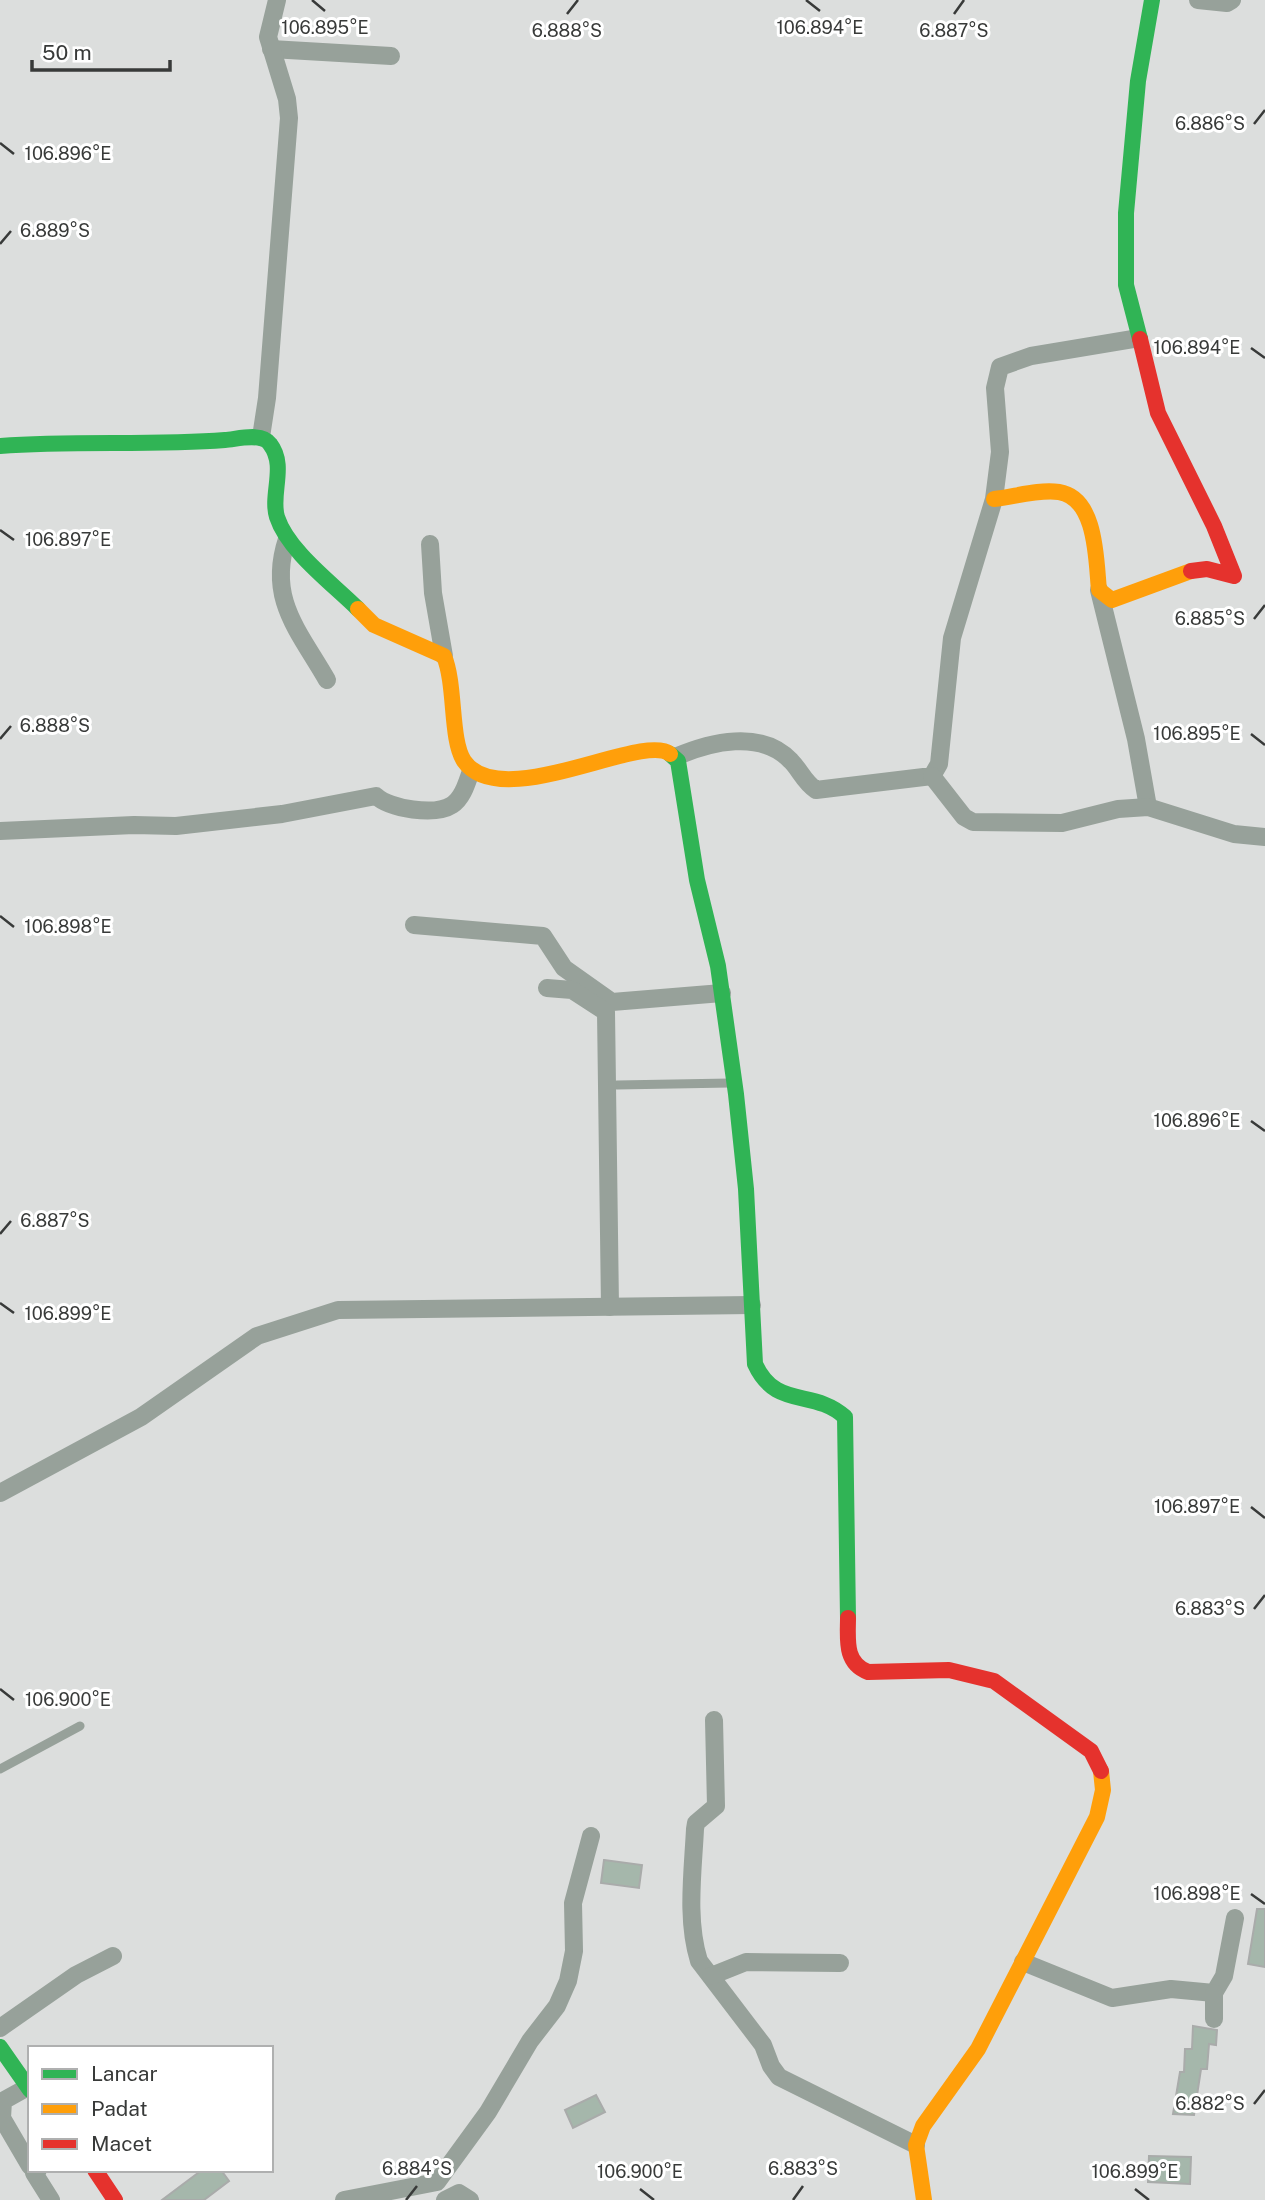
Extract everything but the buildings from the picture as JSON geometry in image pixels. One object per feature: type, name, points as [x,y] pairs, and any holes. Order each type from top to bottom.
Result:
[{"type":"street","points":[[261,437],[267,398],[289,118],[287,99],[268,32],[277,0]]},
{"type":"street","points":[[1099,590],[1112,600],[1121,599],[1182,572],[1209,569],[1223,577],[1234,576],[1214,526],[1158,413],[1126,285],[1126,213],[1138,81],[1152,0]]},
{"type":"street","points":[[1198,0],[1227,3],[1232,0]]},
{"type":"street","points":[[271,49],[391,56]]},
{"type":"street","points":[[932,776],[939,764],[952,638],[994,499],[1000,452],[995,388],[1000,367],[1043,354],[1139,338]]},
{"type":"street","points":[[0,446],[89,440],[205,442],[261,437],[270,443],[278,462],[276,515],[286,539],[374,625],[444,656]]},
{"type":"street","points":[[994,499],[1059,492],[1072,495],[1080,502],[1093,541],[1099,590],[1136,739],[1148,807]]},
{"type":"street","points":[[286,539],[279,562],[280,588],[286,611],[327,680]]},
{"type":"street","points":[[430,544],[433,593],[444,656],[451,673],[459,746],[471,771],[489,777],[547,776],[656,748],[675,757],[682,771],[697,880],[722,993],[729,1083],[746,1189],[755,1364],[760,1381],[776,1391],[828,1406],[845,1417],[846,1589],[848,1654],[851,1661],[868,1672],[936,1670],[978,1674],[1065,1731],[1091,1751],[1102,1767],[1105,1781],[1097,1817],[978,2049],[923,2126],[916,2145],[924,2200]]},
{"type":"street","points":[[675,757],[697,748],[738,741],[773,747],[791,761],[805,782],[816,790],[932,776]]},
{"type":"street","points":[[0,831],[134,825],[176,826],[282,814],[376,796],[392,805],[441,809],[457,800],[471,771]]},
{"type":"street","points":[[932,776],[964,817],[973,822],[1062,823],[1118,809],[1148,807],[1234,834],[1265,837]]},
{"type":"street","points":[[414,925],[543,936],[564,968],[612,1002],[722,993]]},
{"type":"street","points":[[547,988],[572,989],[606,1012],[610,1307]]},
{"type":"street","points":[[0,1493],[141,1417],[257,1336],[307,1317],[338,1310],[751,1305]]},
{"type":"street","points":[[714,1720],[717,1800],[712,1812],[696,1824],[692,1910],[699,1961],[763,2045],[771,2066],[779,2077],[916,2145]]},
{"type":"street","points":[[440,2194],[530,2041],[557,2006],[568,1981],[574,1951],[573,1903],[590,1836]]},
{"type":"street","points":[[1214,2019],[1214,1993],[1224,1976],[1235,1918]]},
{"type":"street","points":[[0,2028],[76,1975],[113,1956]]},
{"type":"street","points":[[711,1976],[746,1962],[840,1963]]},
{"type":"street","points":[[1023,1962],[1112,1998],[1171,1989],[1214,1993]]},
{"type":"street","points":[[0,2047],[28,2087]]},
{"type":"street","points":[[28,2088],[3,2101],[0,2110],[28,2159]]},
{"type":"street","points":[[35,2172],[51,2200]]},
{"type":"street","points":[[96,2172],[115,2200]]},
{"type":"street","points":[[344,2200],[458,2193],[470,2200]]},
{"type":"lane","points":[[617,1085],[729,1083]]},
{"type":"lane","points":[[0,1769],[79,1726]]},
{"type":"traffic: fast","points":[[1140,339],[1126,285],[1126,213],[1138,81],[1152,0]]},
{"type":"traffic: fast","points":[[0,446],[197,442],[249,437],[266,440],[277,461],[275,508],[283,530],[301,554],[358,609]]},
{"type":"traffic: fast","points":[[670,754],[678,761],[697,880],[718,966],[736,1094],[746,1189],[755,1364],[773,1388],[833,1408],[845,1417],[848,1618]]},
{"type":"traffic: fast","points":[[0,2047],[28,2087]]},
{"type":"traffic: slow","points":[[994,499],[1043,492],[1059,492],[1072,497],[1088,518],[1095,548],[1099,590],[1112,600],[1191,571]]},
{"type":"traffic: slow","points":[[358,609],[374,625],[444,656],[460,752],[464,761],[482,775],[508,779],[538,776],[631,753],[655,750],[670,754]]},
{"type":"traffic: slow","points":[[924,2200],[916,2145],[923,2126],[978,2049],[1097,1817],[1103,1790],[1101,1771]]},
{"type":"traffic: jam","points":[[1140,339],[1158,413],[1214,526],[1234,576],[1207,569],[1191,571]]},
{"type":"traffic: jam","points":[[848,1618],[849,1650],[860,1668],[868,1672],[949,1670],[994,1681],[1091,1751],[1101,1771]]},
{"type":"traffic: jam","points":[[96,2172],[115,2200]]}]
